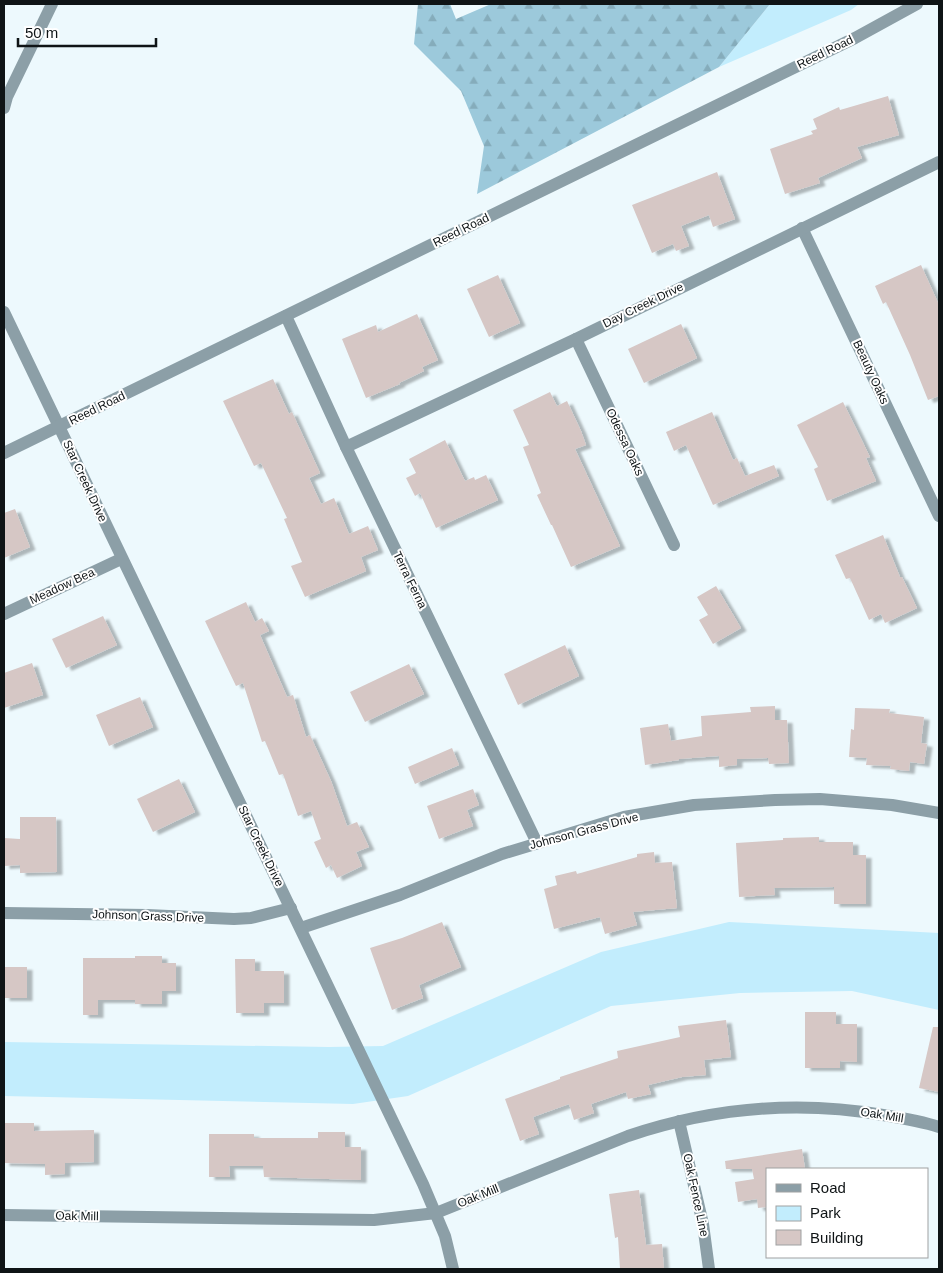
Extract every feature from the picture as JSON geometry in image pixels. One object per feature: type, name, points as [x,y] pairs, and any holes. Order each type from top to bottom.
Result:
[{"type":"street","points":[[5,100],[52,4]]},
{"type":"street","name":"Reed Road","points":[[4,453],[855,38],[917,4]]},
{"type":"street","name":"Day Creek Drive","points":[[346,446],[576,338],[939,162]]},
{"type":"street","name":"Beauty Oaks","points":[[802,228],[939,516]]},
{"type":"street","name":"Star Creek Drive","points":[[4,312],[121,559],[301,928],[436,1214],[453,1269]]},
{"type":"street","name":"Terra Ferna","points":[[286,316],[346,446],[537,843]]},
{"type":"street","name":"Odessa Oaks","points":[[576,338],[674,544]]},
{"type":"street","name":"Meadow Bea","points":[[4,614],[121,559]]},
{"type":"street","name":"Johnson Grass Drive","points":[[301,928],[400,895],[502,854],[624,817],[694,806],[820,799],[892,805],[939,813]]},
{"type":"street","name":"Johnson Grass Drive","points":[[4,913],[147,915],[234,919],[251,918],[291,908]]},
{"type":"street","name":"Oak Mill","points":[[4,1215],[374,1220],[436,1214],[628,1136],[709,1114],[759,1108],[810,1107],[860,1111],[925,1122],[939,1127]]},
{"type":"street","name":"Oak Fence Line","points":[[679,1121],[703,1224],[709,1269]]},
{"type":"green space","points":[[418,4],[450,4],[456,19],[491,4],[770,4],[719,67],[477,194],[484,146],[461,91],[414,44]]},
{"type":"green space","points":[[770,4],[859,4],[851,10],[719,67]]},
{"type":"green space","points":[[729,922],[939,933],[939,1010],[852,991],[740,993],[611,1006],[408,1096],[353,1104],[4,1096],[4,1042],[329,1047],[383,1046],[601,952]]},
{"type":"building","points":[[888,96],[899,135],[857,147],[862,158],[818,178],[820,183],[785,194],[770,149],[813,134],[811,131],[817,129],[813,119],[839,107],[840,110]]},
{"type":"building","points":[[717,172],[735,219],[713,227],[709,215],[681,226],[689,246],[676,251],[673,244],[652,253],[632,205]]},
{"type":"building","points":[[921,265],[939,305],[939,396],[928,400],[886,302],[883,304],[875,286]]},
{"type":"building","points":[[498,275],[520,323],[489,337],[467,289]]},
{"type":"building","points":[[417,314],[438,360],[422,367],[424,371],[400,384],[366,398],[342,339],[376,325],[378,332]]},
{"type":"building","points":[[681,324],[697,358],[644,383],[628,349]]},
{"type":"building","points":[[273,379],[289,414],[292,412],[320,473],[309,478],[321,504],[334,498],[349,534],[368,526],[378,550],[361,557],[366,571],[305,597],[291,566],[302,562],[284,519],[287,518],[261,463],[254,466],[223,401]]},
{"type":"building","points":[[550,392],[557,406],[567,401],[581,431],[586,445],[575,449],[620,546],[571,567],[537,495],[541,493],[523,447],[529,445],[513,410]]},
{"type":"building","points":[[843,402],[870,457],[866,458],[876,481],[827,501],[814,469],[818,467],[797,425]]},
{"type":"building","points":[[712,412],[733,460],[737,458],[745,476],[774,465],[779,476],[713,505],[686,445],[674,451],[666,432]]},
{"type":"building","points":[[445,440],[465,481],[474,477],[475,480],[486,475],[498,500],[436,528],[420,493],[415,496],[406,478],[416,473],[409,459]]},
{"type":"building","points":[[15,509],[30,547],[4,558],[4,513]]},
{"type":"building","points":[[883,535],[900,577],[902,577],[917,608],[885,623],[881,614],[869,620],[850,578],[846,579],[835,555]]},
{"type":"building","points":[[716,586],[741,628],[713,644],[699,620],[708,615],[697,597]]},
{"type":"building","points":[[246,602],[255,622],[262,618],[269,631],[260,635],[287,697],[293,695],[306,737],[310,735],[331,781],[347,826],[357,822],[369,847],[356,852],[362,866],[337,878],[331,865],[326,868],[314,842],[321,839],[311,811],[298,816],[283,774],[279,775],[265,741],[262,742],[243,683],[236,686],[205,621]]},
{"type":"building","points":[[103,616],[117,645],[66,668],[52,639]]},
{"type":"building","points":[[565,645],[579,676],[518,705],[504,674]]},
{"type":"building","points":[[32,663],[43,695],[4,708],[4,673]]},
{"type":"building","points":[[409,664],[424,694],[365,722],[350,692]]},
{"type":"building","points":[[140,697],[153,727],[109,746],[96,715]]},
{"type":"building","points":[[775,706],[775,720],[787,720],[789,763],[769,764],[768,758],[737,759],[737,765],[719,767],[719,756],[679,759],[645,765],[640,728],[668,724],[671,741],[702,736],[701,716],[751,712],[750,707]]},
{"type":"building","points":[[855,708],[890,709],[889,713],[924,717],[921,743],[927,744],[924,764],[910,762],[909,771],[890,769],[891,766],[866,765],[867,758],[849,757],[851,729],[854,730]]},
{"type":"building","points":[[452,748],[459,765],[415,784],[408,767]]},
{"type":"building","points":[[179,779],[195,812],[153,832],[137,799]]},
{"type":"building","points":[[473,789],[479,805],[467,810],[473,826],[439,839],[427,806]]},
{"type":"building","points":[[20,817],[56,817],[57,872],[20,873],[20,865],[4,866],[4,838],[20,839]]},
{"type":"building","points":[[819,837],[819,842],[853,842],[853,855],[866,855],[866,904],[834,904],[834,887],[774,888],[775,895],[739,897],[736,843],[783,840],[783,838]]},
{"type":"building","points":[[654,852],[655,863],[672,862],[677,908],[633,912],[637,925],[605,934],[600,917],[554,929],[544,889],[557,885],[555,876],[576,871],[577,874],[637,857],[637,854]]},
{"type":"building","points":[[442,922],[461,967],[419,985],[423,998],[392,1010],[370,948]]},
{"type":"building","points":[[135,956],[162,956],[162,963],[176,963],[176,991],[162,991],[162,1004],[135,1004],[135,1000],[98,1000],[98,1015],[83,1015],[83,958],[135,958]]},
{"type":"building","points":[[235,959],[255,959],[255,971],[284,971],[284,1003],[264,1003],[264,1013],[236,1013]]},
{"type":"building","points":[[4,967],[27,967],[27,998],[4,998]]},
{"type":"building","points":[[805,1012],[836,1012],[836,1024],[857,1024],[857,1062],[840,1061],[840,1068],[805,1068]]},
{"type":"building","points":[[726,1020],[731,1057],[704,1060],[706,1075],[682,1077],[648,1085],[651,1094],[628,1099],[626,1092],[591,1104],[594,1113],[574,1120],[569,1104],[533,1117],[539,1134],[520,1141],[505,1099],[560,1079],[560,1077],[618,1058],[617,1051],[680,1037],[678,1026]]},
{"type":"building","points":[[933,1027],[939,1027],[939,1092],[919,1088]]},
{"type":"building","points":[[4,1123],[34,1123],[34,1131],[94,1130],[94,1162],[65,1163],[65,1174],[45,1175],[45,1164],[4,1163]]},
{"type":"building","points":[[318,1132],[345,1132],[345,1147],[361,1147],[361,1180],[264,1177],[263,1166],[229,1166],[230,1177],[209,1177],[209,1134],[254,1134],[254,1138],[318,1138]]},
{"type":"building","points":[[802,1149],[805,1168],[766,1168],[766,1207],[758,1208],[757,1199],[738,1202],[735,1182],[754,1179],[752,1169],[726,1169],[725,1161]]},
{"type":"building","points":[[639,1190],[646,1245],[662,1244],[664,1269],[620,1269],[618,1237],[615,1238],[609,1194]]}]
